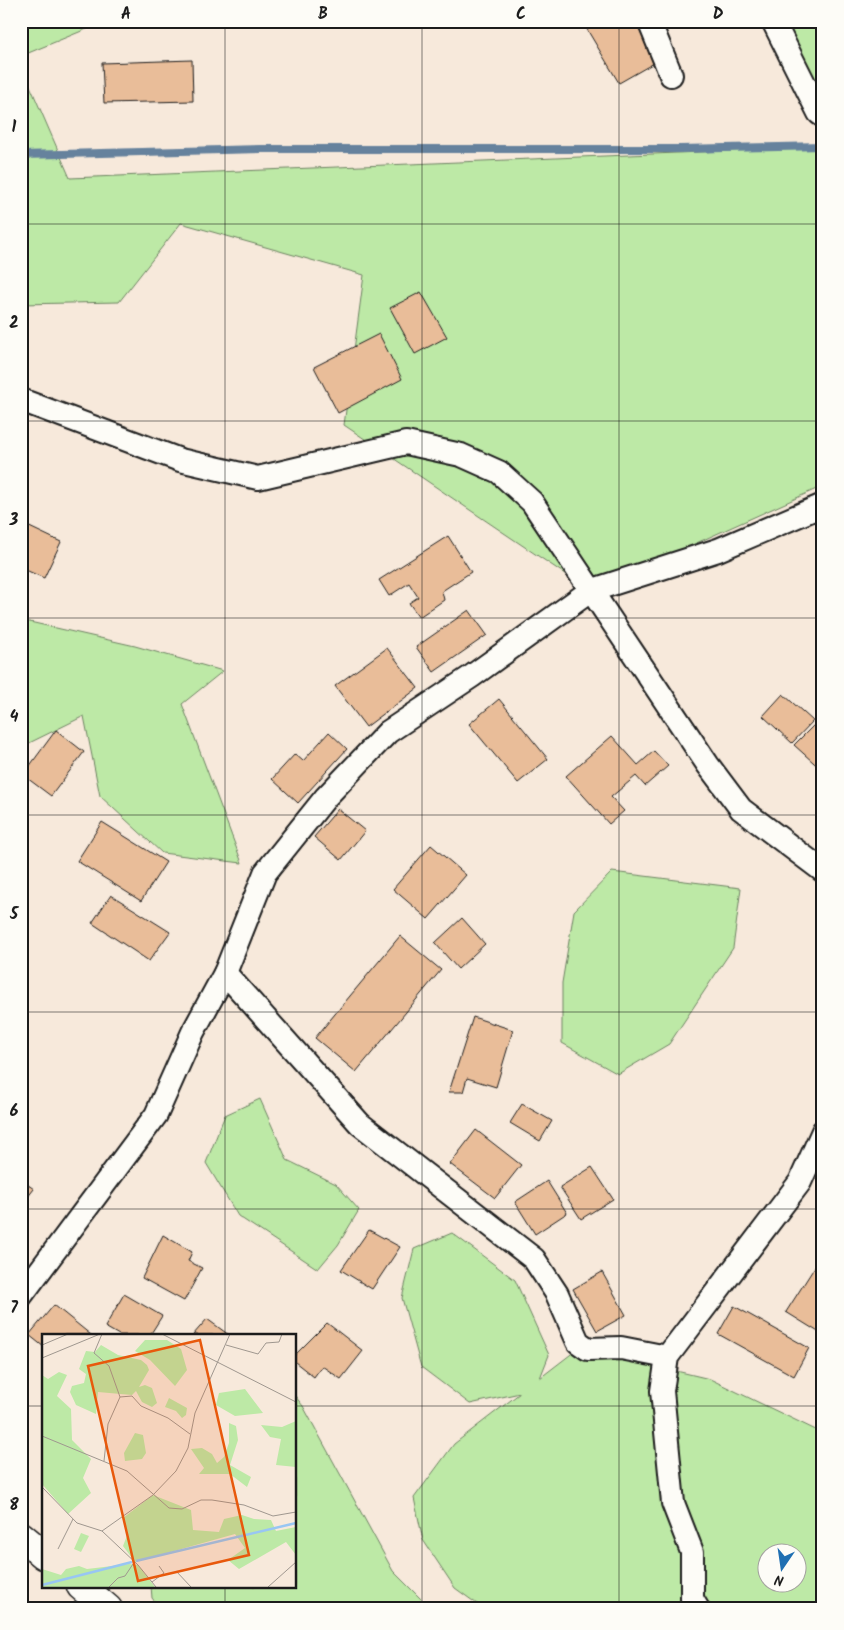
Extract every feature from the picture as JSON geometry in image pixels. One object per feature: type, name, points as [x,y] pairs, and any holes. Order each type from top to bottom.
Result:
[{"type":"street","points":[[649,21],[671,75]]},
{"type":"street","points":[[773,21],[818,114],[823,116]]},
{"type":"street","points":[[21,400],[180,460],[258,478],[406,443],[461,455],[499,472],[532,502],[708,766],[741,809],[823,871]]},
{"type":"street","points":[[21,1296],[156,1115],[193,1032],[226,973],[266,873],[326,796],[388,732],[472,676],[590,591],[718,550],[823,504]]},
{"type":"street","points":[[226,973],[360,1124],[534,1259],[557,1294],[578,1342],[588,1349],[621,1348],[667,1357]]},
{"type":"street","points":[[698,1609],[692,1599],[692,1552],[672,1502],[662,1391],[667,1357],[800,1182],[823,1130]]},
{"type":"street","points":[[21,1536],[42,1553]]},
{"type":"street","points":[[83,1588],[108,1609]]},
{"type":"green space","points":[[21,21],[106,21],[21,56]]},
{"type":"green space","points":[[777,21],[823,21],[823,114]]},
{"type":"green space","points":[[21,65],[70,178],[823,147],[823,486],[590,591],[344,425],[364,275],[181,223],[119,302],[21,304]]},
{"type":"green space","points":[[21,620],[135,646],[223,671],[182,704],[242,863],[162,853],[100,796],[84,716],[21,747]]},
{"type":"green space","points":[[612,872],[741,888],[733,948],[669,1044],[618,1074],[562,1043],[562,983],[574,911]]},
{"type":"green space","points":[[260,1099],[287,1160],[336,1184],[359,1210],[338,1245],[318,1269],[238,1216],[206,1163],[225,1115]]},
{"type":"green space","points":[[452,1233],[515,1280],[549,1355],[540,1378],[579,1348],[710,1379],[820,1432],[823,1369],[823,1609],[484,1609],[455,1588],[423,1540],[414,1498],[454,1444],[520,1393],[470,1404],[421,1367],[402,1298],[414,1249]]},
{"type":"green space","points":[[296,1397],[303,1406],[393,1571],[431,1609],[161,1609],[152,1598],[151,1588],[296,1588]]},
{"type":"building","points":[[582,21],[639,21],[661,59],[619,83]]},
{"type":"building","points":[[192,60],[193,101],[104,103],[102,63]]},
{"type":"building","points":[[421,292],[447,337],[415,354],[390,308]]},
{"type":"building","points":[[379,334],[402,379],[338,413],[314,367]]},
{"type":"building","points":[[21,523],[61,542],[44,578],[21,568]]},
{"type":"building","points":[[448,536],[471,572],[442,591],[444,600],[419,617],[409,603],[418,597],[409,583],[389,596],[379,580]]},
{"type":"building","points":[[469,610],[487,635],[434,672],[416,647]]},
{"type":"building","points":[[387,648],[418,688],[366,727],[335,686]]},
{"type":"building","points":[[783,694],[813,721],[792,743],[763,716]]},
{"type":"building","points":[[499,699],[548,759],[518,783],[469,724]]},
{"type":"building","points":[[815,724],[823,731],[823,771],[794,745]]},
{"type":"building","points":[[56,730],[84,752],[51,796],[23,775]]},
{"type":"building","points":[[329,732],[347,749],[298,803],[272,779],[295,754],[303,761]]},
{"type":"building","points":[[612,736],[638,765],[654,751],[668,766],[645,786],[636,776],[611,797],[624,811],[609,824],[566,776]]},
{"type":"building","points":[[338,809],[365,831],[341,860],[314,837]]},
{"type":"building","points":[[102,822],[166,862],[141,901],[77,861]]},
{"type":"building","points":[[431,845],[466,875],[428,919],[393,889]]},
{"type":"building","points":[[111,895],[170,932],[149,961],[92,923]]},
{"type":"building","points":[[462,918],[485,944],[458,969],[435,943]]},
{"type":"building","points":[[400,936],[441,970],[356,1072],[315,1038]]},
{"type":"building","points":[[473,1017],[513,1030],[496,1087],[467,1078],[463,1092],[449,1092]]},
{"type":"building","points":[[522,1104],[552,1121],[540,1141],[510,1123]]},
{"type":"building","points":[[476,1130],[521,1165],[495,1198],[450,1164]]},
{"type":"building","points":[[592,1167],[613,1199],[581,1219],[560,1187]]},
{"type":"building","points":[[21,1180],[34,1189],[23,1203],[21,1201]]},
{"type":"building","points":[[547,1181],[567,1213],[535,1234],[515,1202]]},
{"type":"building","points":[[369,1230],[400,1247],[372,1289],[341,1270]]},
{"type":"building","points":[[163,1235],[192,1252],[188,1261],[202,1268],[184,1301],[142,1278]]},
{"type":"building","points":[[823,1254],[823,1328],[820,1333],[786,1312]]},
{"type":"building","points":[[602,1272],[626,1315],[597,1331],[573,1289]]},
{"type":"building","points":[[124,1294],[162,1316],[151,1334],[117,1334],[105,1327]]},
{"type":"building","points":[[54,1305],[90,1334],[42,1334],[42,1345],[29,1335]]},
{"type":"building","points":[[734,1306],[809,1348],[794,1376],[718,1334]]},
{"type":"building","points":[[207,1319],[228,1334],[194,1334]]},
{"type":"building","points":[[327,1323],[363,1351],[341,1379],[322,1366],[314,1377],[296,1363],[296,1354]]},
{"type":"waterway","points":[[21,155],[262,149],[680,149],[823,146]]}]
